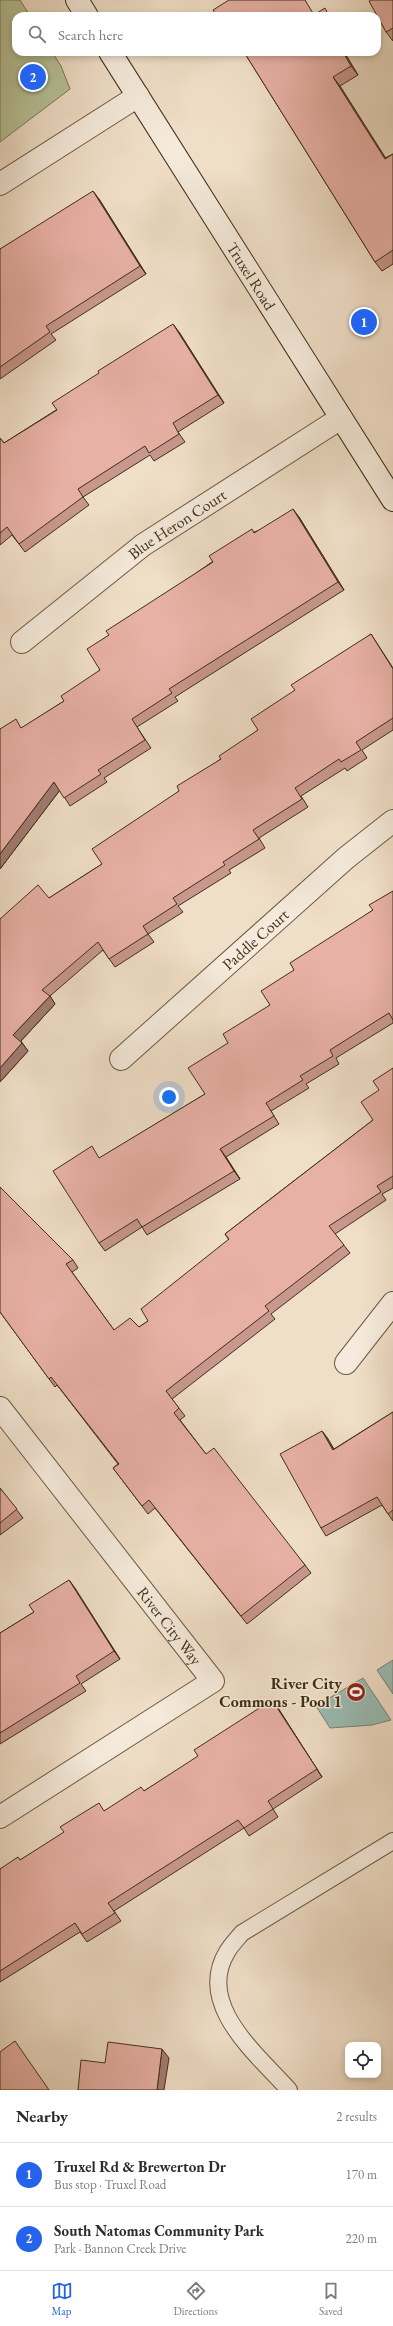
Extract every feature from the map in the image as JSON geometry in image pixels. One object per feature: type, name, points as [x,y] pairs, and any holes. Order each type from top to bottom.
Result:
[{"type":"street","points":[[77,0],[84,12]]},
{"type":"street","name":"Truxel Road","points":[[113,56],[392,497]]},
{"type":"street","points":[[0,184],[138,96]]},
{"type":"street","name":"Blue Heron Court","points":[[22,642],[143,545],[341,418]]},
{"type":"street","name":"Paddle Court","points":[[120,1059],[346,858],[393,822]]},
{"type":"street","points":[[346,1363],[393,1303]]},
{"type":"street","name":"River City Way","points":[[0,1408],[213,1681],[0,1817]]},
{"type":"lane","points":[[289,2090],[230,2024],[220,2001],[218,1976],[226,1953],[242,1933],[393,1841]]},
{"type":"green space","points":[[0,0],[20,0],[28,12],[12,12],[12,56],[55,56],[61,66],[70,89],[0,142]]},
{"type":"water","points":[[393,1660],[393,1694],[377,1670]]},
{"type":"water","name":"River City Commons - Pool 1","points":[[363,1678],[391,1720],[372,1725],[330,1728],[316,1706]]},
{"type":"building","points":[[229,0],[305,0],[312,12],[214,12],[213,10]]},
{"type":"building","points":[[393,0],[393,28],[386,32],[381,23],[381,12],[375,12],[369,1]]},
{"type":"building","points":[[325,8],[327,12],[319,12]]},
{"type":"building","points":[[246,56],[345,56],[351,66],[333,77],[385,159],[393,154],[393,250],[375,262]]},
{"type":"building","points":[[93,191],[140,266],[46,326],[50,332],[0,367],[0,249]]},
{"type":"building","points":[[173,324],[218,395],[173,423],[179,434],[149,453],[145,446],[78,489],[83,497],[19,544],[7,527],[0,533],[0,438],[4,443],[57,410],[52,403],[99,373],[98,371]]},
{"type":"building","points":[[293,509],[338,582],[169,689],[172,693],[132,719],[145,740],[98,770],[101,774],[64,798],[54,782],[0,854],[0,729],[16,719],[21,728],[64,701],[61,696],[100,670],[87,649],[109,635],[106,631],[213,562],[209,556],[252,529],[254,533]]},
{"type":"building","points":[[371,634],[393,669],[393,718],[356,742],[361,750],[341,762],[339,759],[295,788],[302,799],[253,830],[259,839],[223,862],[225,865],[173,898],[177,904],[143,926],[148,934],[109,959],[98,942],[42,990],[50,996],[13,1035],[22,1043],[0,1068],[0,919],[38,885],[49,898],[102,864],[92,849],[179,791],[177,786],[221,759],[219,756],[258,730],[251,719],[295,690],[291,685]]},
{"type":"building","points":[[393,891],[393,1020],[389,1013],[330,1050],[333,1056],[300,1076],[303,1080],[266,1103],[274,1116],[220,1149],[234,1171],[142,1227],[137,1219],[99,1243],[53,1171],[92,1146],[99,1158],[205,1094],[188,1068],[228,1043],[223,1034],[270,1005],[261,991],[294,970],[290,963],[373,910],[369,905]]},
{"type":"building","points":[[393,1068],[393,1176],[377,1186],[381,1192],[329,1226],[344,1245],[265,1306],[269,1311],[166,1391],[179,1408],[174,1413],[206,1454],[214,1448],[305,1565],[241,1616],[149,1500],[142,1506],[113,1468],[119,1464],[51,1377],[49,1379],[0,1312],[0,1187],[73,1260],[66,1264],[114,1330],[130,1318],[139,1327],[148,1321],[141,1309],[229,1239],[225,1234],[373,1120],[361,1102],[379,1090],[373,1081]]},
{"type":"building","points":[[393,1412],[393,1510],[388,1514],[377,1497],[321,1528],[280,1454],[322,1431],[333,1450]]},
{"type":"building","points":[[0,1488],[17,1509],[0,1523]]},
{"type":"building","points":[[69,1580],[114,1651],[76,1676],[80,1683],[0,1733],[0,1633],[34,1612],[29,1605]]},
{"type":"building","points":[[272,1700],[317,1769],[268,1801],[273,1809],[244,1828],[238,1820],[108,1903],[115,1913],[82,1934],[75,1923],[0,1971],[0,1869],[18,1857],[20,1860],[64,1832],[60,1827],[99,1803],[104,1811],[141,1787],[144,1791],[198,1756],[194,1750]]},
{"type":"building","points":[[15,2041],[49,2090],[0,2090],[0,2052]]},
{"type":"building","points":[[108,2042],[162,2049],[157,2090],[78,2090],[81,2060],[105,2063]]},
{"type":"place","name":"South Natomas Community Park","points":[[33,77]]},
{"type":"place","name":"Truxel Rd & Brewerton Dr","points":[[364,322]]},
{"type":"place","name":"River City Commons - Pool 1","points":[[356,1692]]}]
